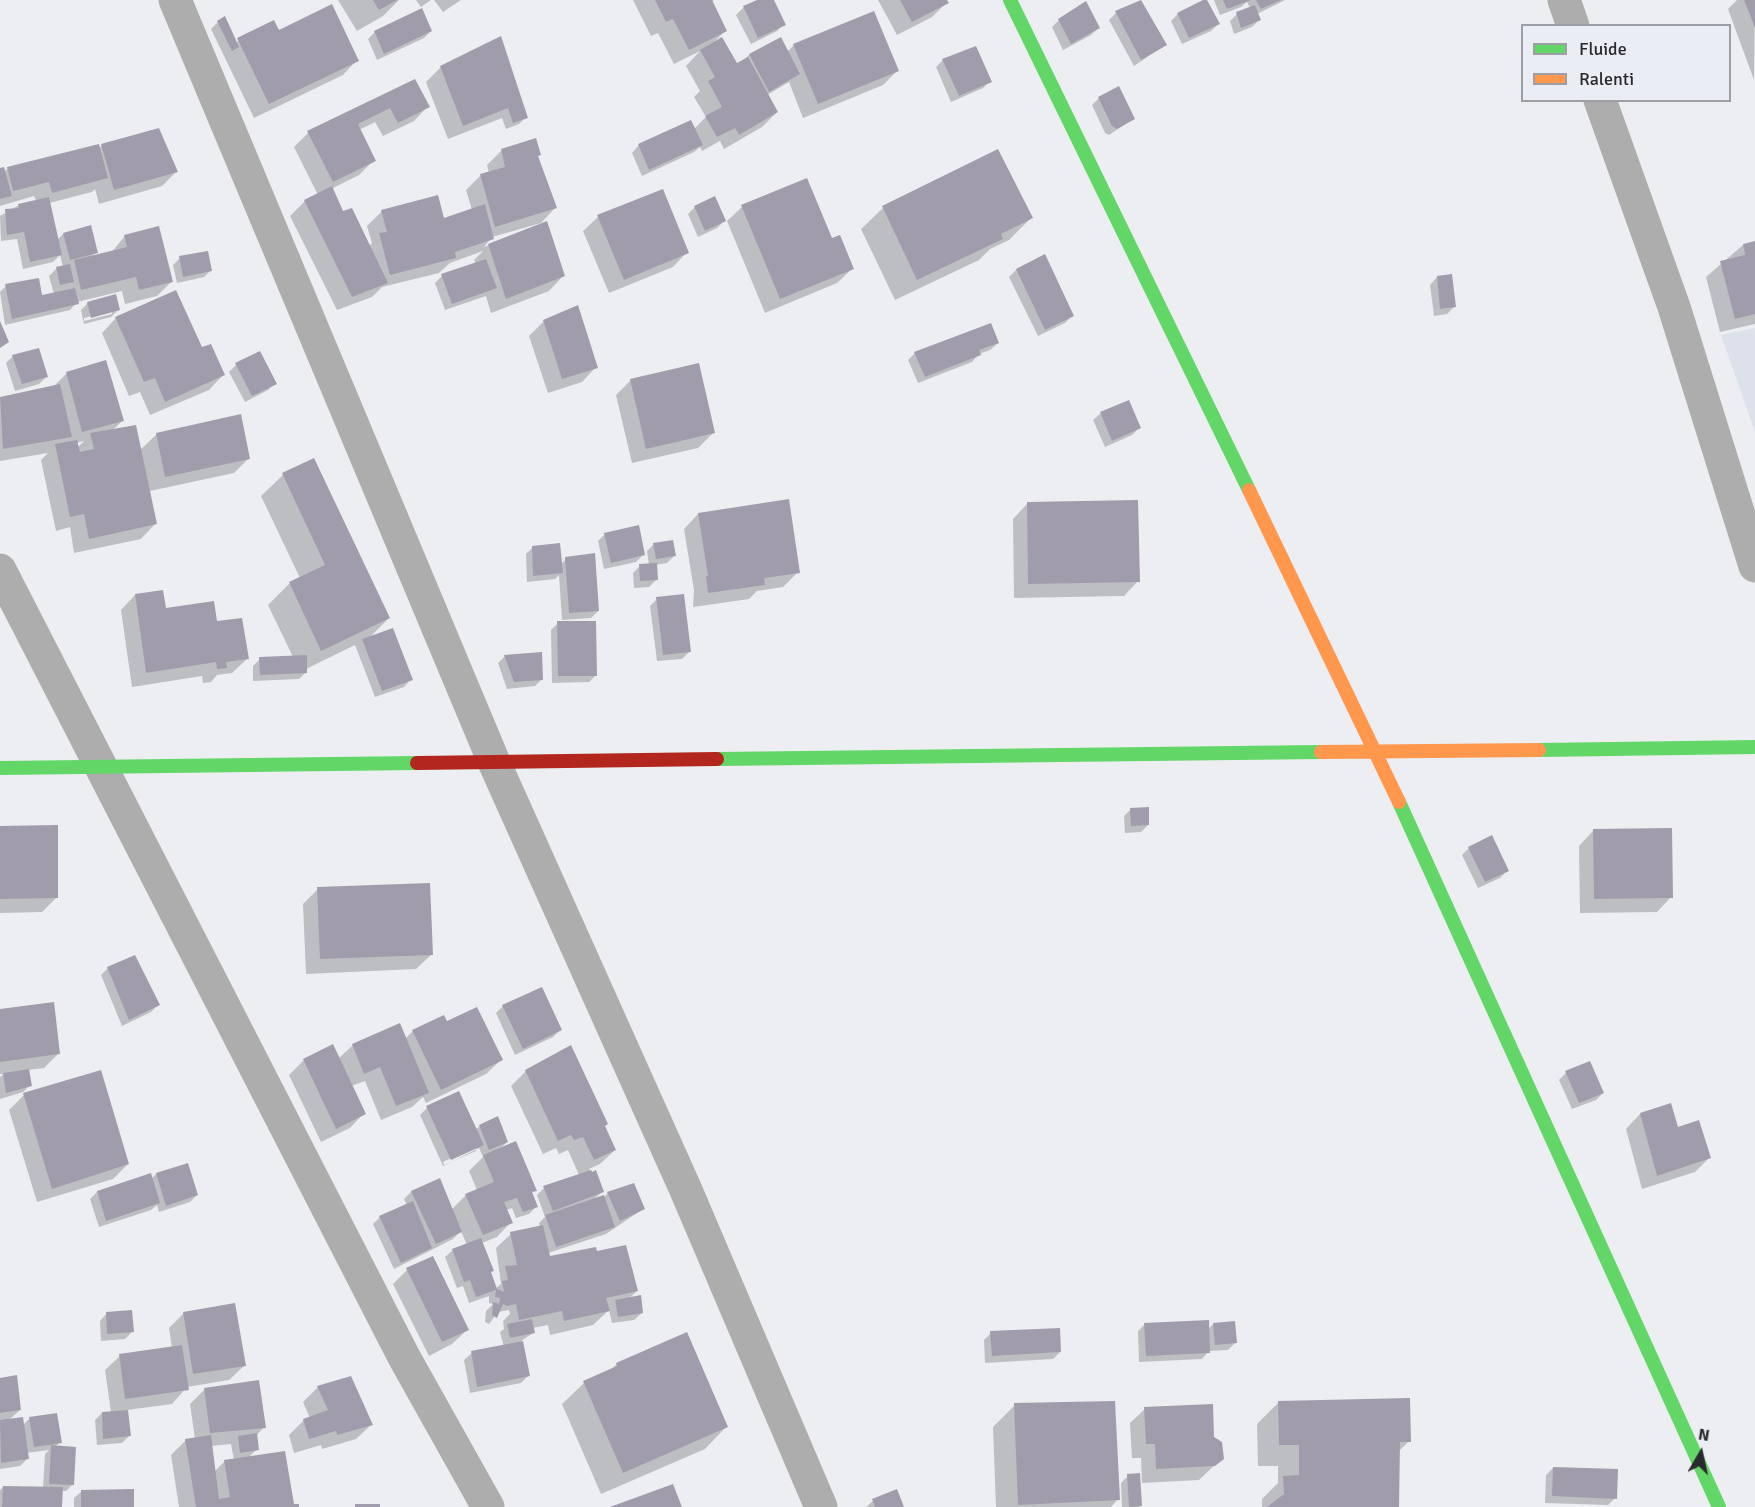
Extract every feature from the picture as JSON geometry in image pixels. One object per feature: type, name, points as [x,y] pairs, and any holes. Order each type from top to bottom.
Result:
[{"type":"street","points":[[175,0],[494,762],[686,1188],[821,1507]]},
{"type":"street","points":[[1010,0],[1376,751],[1719,1507]]},
{"type":"street","points":[[1564,0],[1572,24]]},
{"type":"street","points":[[1601,102],[1674,307],[1755,566]]},
{"type":"street","points":[[0,570],[404,1357],[488,1507]]},
{"type":"street","points":[[0,768],[1755,747]]},
{"type":"shaded area","points":[[1755,328],[1755,432],[1721,335]]},
{"type":"building","points":[[373,0],[397,0],[379,10]]},
{"type":"building","points":[[655,0],[712,0],[727,31],[689,50],[673,19],[666,22]]},
{"type":"building","points":[[757,0],[774,0],[786,25],[758,38],[743,6]]},
{"type":"building","points":[[900,0],[947,0],[949,3],[912,22]]},
{"type":"building","points":[[1141,0],[1167,45],[1141,60],[1115,11]]},
{"type":"building","points":[[1207,0],[1220,24],[1189,38],[1177,13]]},
{"type":"building","points":[[1223,0],[1251,0],[1227,9]]},
{"type":"building","points":[[1256,0],[1281,0],[1261,9]]},
{"type":"building","points":[[1744,0],[1755,0],[1755,28]]},
{"type":"building","points":[[1086,1],[1100,28],[1071,44],[1058,19]]},
{"type":"building","points":[[332,4],[359,61],[269,104],[237,38],[274,20],[279,30]]},
{"type":"building","points":[[1255,5],[1261,20],[1241,28],[1236,12]]},
{"type":"building","points":[[422,8],[432,31],[384,54],[374,31]]},
{"type":"building","points":[[874,11],[899,71],[818,104],[793,44]]},
{"type":"building","points":[[225,16],[239,47],[232,51],[217,21]]},
{"type":"building","points":[[501,36],[528,118],[513,123],[508,108],[463,126],[440,66]]},
{"type":"building","points":[[722,37],[737,63],[748,57],[778,112],[739,135],[735,128],[717,137],[705,116],[722,107],[708,81],[715,77],[700,50]]},
{"type":"building","points":[[781,37],[800,74],[769,92],[749,54]]},
{"type":"building","points":[[976,46],[992,82],[959,96],[942,59]]},
{"type":"building","points":[[415,79],[430,107],[398,123],[390,108],[358,124],[376,161],[333,182],[307,131]]},
{"type":"building","points":[[1119,86],[1135,119],[1117,129],[1112,126],[1098,97]]},
{"type":"building","points":[[691,120],[703,145],[649,170],[638,144]]},
{"type":"building","points":[[159,128],[178,172],[114,190],[101,144]]},
{"type":"building","points":[[536,138],[541,155],[538,156],[557,208],[495,227],[480,174],[505,167],[501,149]]},
{"type":"building","points":[[99,144],[108,178],[52,193],[49,182],[13,191],[7,167]]},
{"type":"building","points":[[998,149],[1033,218],[1001,234],[1003,239],[917,280],[882,206]]},
{"type":"building","points":[[4,167],[12,196],[0,199],[0,168]]},
{"type":"building","points":[[807,178],[832,238],[840,235],[854,269],[780,299],[741,205]]},
{"type":"building","points":[[332,186],[343,211],[352,208],[388,283],[352,297],[304,200]]},
{"type":"building","points":[[663,189],[689,253],[624,280],[597,215]]},
{"type":"building","points":[[438,195],[444,218],[485,204],[494,239],[455,252],[456,258],[390,275],[379,233],[387,232],[381,210]]},
{"type":"building","points":[[715,196],[726,221],[705,231],[694,206]]},
{"type":"building","points":[[49,197],[62,255],[30,262],[24,232],[7,235],[5,209],[19,208],[18,204]]},
{"type":"building","points":[[547,221],[565,276],[506,299],[488,244]]},
{"type":"building","points":[[91,225],[98,253],[70,260],[63,233]]},
{"type":"building","points":[[159,226],[173,282],[139,290],[136,277],[81,290],[74,260],[127,247],[124,235]]},
{"type":"building","points":[[1755,241],[1755,314],[1735,319],[1720,261],[1745,255],[1743,244]]},
{"type":"building","points":[[208,251],[212,271],[183,277],[179,256]]},
{"type":"building","points":[[1045,254],[1074,316],[1045,330],[1016,269]]},
{"type":"building","points":[[486,259],[497,288],[452,304],[441,274]]},
{"type":"building","points":[[70,264],[74,282],[60,285],[56,267]]},
{"type":"building","points":[[1452,274],[1456,307],[1440,309],[1437,276]]},
{"type":"building","points":[[39,278],[42,295],[75,288],[79,304],[12,319],[5,284]]},
{"type":"building","points":[[176,290],[202,347],[211,344],[225,375],[165,402],[155,378],[144,382],[115,317]]},
{"type":"building","points":[[116,294],[120,310],[91,318],[87,302]]},
{"type":"building","points":[[578,305],[598,368],[562,379],[543,320]]},
{"type":"building","points":[[0,321],[9,342],[0,348]]},
{"type":"building","points":[[991,323],[999,343],[979,350],[981,355],[925,377],[914,352]]},
{"type":"building","points":[[39,348],[48,377],[22,384],[12,355]]},
{"type":"building","points":[[260,351],[277,384],[252,396],[235,363]]},
{"type":"building","points":[[106,360],[124,421],[82,432],[66,372]]},
{"type":"building","points":[[699,363],[715,433],[646,449],[630,379]]},
{"type":"building","points":[[60,384],[72,437],[3,449],[0,397]]},
{"type":"building","points":[[1129,400],[1141,428],[1112,441],[1100,412]]},
{"type":"building","points":[[241,414],[250,459],[165,477],[156,433]]},
{"type":"building","points":[[136,425],[157,524],[89,539],[84,514],[70,517],[55,444],[77,440],[80,452],[94,449],[90,433]]},
{"type":"building","points":[[314,458],[390,618],[321,651],[289,582],[325,565],[282,473]]},
{"type":"building","points":[[789,499],[800,573],[764,578],[765,585],[708,593],[706,576],[708,576],[698,513]]},
{"type":"building","points":[[1138,500],[1140,582],[1028,584],[1027,502]]},
{"type":"building","points":[[639,525],[645,555],[611,563],[604,533]]},
{"type":"building","points":[[673,540],[676,556],[656,559],[653,543]]},
{"type":"building","points":[[560,543],[563,573],[533,576],[532,546]]},
{"type":"building","points":[[595,553],[599,611],[569,613],[565,557]]},
{"type":"building","points":[[657,563],[658,580],[640,581],[639,564]]},
{"type":"building","points":[[163,590],[166,608],[214,601],[217,621],[242,618],[249,659],[226,662],[227,668],[217,669],[216,662],[146,673],[135,594]]},
{"type":"building","points":[[684,594],[691,652],[663,655],[656,597]]},
{"type":"building","points":[[557,621],[596,621],[597,676],[558,676]]},
{"type":"building","points":[[393,628],[413,680],[382,691],[362,639]]},
{"type":"building","points":[[542,652],[543,680],[514,682],[504,655]]},
{"type":"building","points":[[307,655],[307,673],[260,675],[259,657]]},
{"type":"building","points":[[1149,807],[1149,825],[1131,826],[1130,808]]},
{"type":"building","points":[[58,825],[58,898],[0,899],[0,826]]},
{"type":"building","points":[[1672,828],[1673,898],[1594,899],[1593,829]]},
{"type":"building","points":[[1492,835],[1509,871],[1485,882],[1468,847]]},
{"type":"building","points":[[430,883],[433,955],[320,959],[317,887]]},
{"type":"building","points":[[135,955],[160,1005],[129,1020],[107,967]]},
{"type":"building","points":[[542,987],[562,1030],[523,1049],[502,1005]]},
{"type":"building","points":[[54,1002],[60,1054],[0,1062],[0,1009]]},
{"type":"building","points":[[477,1007],[503,1060],[441,1090],[412,1030],[444,1015],[447,1021]]},
{"type":"building","points":[[400,1023],[429,1093],[396,1106],[380,1067],[364,1074],[352,1044]]},
{"type":"building","points":[[333,1044],[366,1114],[336,1129],[303,1059]]},
{"type":"building","points":[[571,1045],[608,1124],[605,1126],[616,1150],[594,1160],[583,1137],[574,1140],[571,1135],[558,1141],[525,1070]]},
{"type":"building","points":[[1590,1061],[1604,1093],[1579,1103],[1565,1071]]},
{"type":"building","points":[[29,1069],[32,1086],[6,1093],[3,1073]]},
{"type":"building","points":[[101,1070],[129,1164],[52,1189],[23,1093]]},
{"type":"building","points":[[459,1091],[484,1145],[451,1160],[426,1106]]},
{"type":"building","points":[[1671,1103],[1678,1127],[1699,1120],[1711,1158],[1657,1176],[1640,1113]]},
{"type":"building","points":[[498,1116],[508,1142],[489,1150],[479,1125]]},
{"type":"building","points":[[516,1141],[537,1191],[532,1192],[538,1207],[523,1212],[517,1198],[504,1202],[513,1223],[483,1235],[465,1194],[494,1182],[483,1155]]},
{"type":"building","points":[[188,1163],[198,1195],[166,1206],[156,1173]]},
{"type":"building","points":[[591,1170],[592,1172],[596,1170],[604,1192],[553,1211],[543,1186]]},
{"type":"building","points":[[151,1173],[160,1203],[106,1221],[97,1191]]},
{"type":"building","points":[[440,1178],[462,1232],[436,1244],[411,1191]]},
{"type":"building","points":[[634,1183],[645,1209],[620,1221],[607,1192]]},
{"type":"building","points":[[604,1195],[615,1227],[556,1247],[545,1215]]},
{"type":"building","points":[[413,1201],[432,1248],[401,1263],[379,1216]]},
{"type":"building","points":[[543,1225],[550,1256],[596,1247],[597,1251],[626,1245],[638,1291],[606,1298],[610,1311],[564,1321],[562,1311],[519,1320],[516,1304],[507,1306],[503,1304],[497,1318],[492,1315],[493,1302],[499,1304],[500,1298],[495,1297],[496,1290],[476,1297],[470,1280],[464,1282],[452,1249],[481,1238],[494,1271],[491,1272],[497,1289],[504,1292],[502,1281],[508,1280],[505,1266],[517,1265],[510,1232]]},
{"type":"building","points":[[433,1256],[469,1330],[442,1342],[406,1268]]},
{"type":"building","points":[[641,1295],[643,1313],[618,1317],[615,1300]]},
{"type":"building","points":[[235,1303],[246,1366],[193,1374],[183,1312]]},
{"type":"building","points":[[132,1310],[134,1332],[107,1334],[106,1312]]},
{"type":"building","points":[[532,1319],[535,1333],[510,1338],[507,1324]]},
{"type":"building","points":[[1209,1320],[1210,1353],[1146,1356],[1144,1323]]},
{"type":"building","points":[[1235,1321],[1237,1343],[1215,1345],[1213,1323]]},
{"type":"building","points":[[1060,1328],[1061,1352],[992,1356],[990,1331]]},
{"type":"building","points":[[687,1332],[728,1427],[623,1473],[583,1381],[617,1366],[616,1363]]},
{"type":"building","points":[[523,1341],[530,1376],[477,1387],[471,1351]]},
{"type":"building","points":[[182,1345],[189,1390],[125,1399],[119,1354]]},
{"type":"building","points":[[17,1375],[21,1410],[0,1413],[0,1378]]},
{"type":"building","points":[[351,1376],[373,1425],[337,1435],[336,1431],[309,1439],[303,1419],[328,1410],[317,1386]]},
{"type":"building","points":[[259,1380],[266,1428],[210,1433],[204,1388]]},
{"type":"building","points":[[1410,1398],[1411,1442],[1400,1442],[1399,1507],[1267,1507],[1284,1494],[1283,1476],[1299,1475],[1299,1445],[1279,1445],[1278,1401]]},
{"type":"building","points":[[1115,1401],[1120,1500],[1018,1505],[1014,1403]]},
{"type":"building","points":[[1213,1404],[1214,1437],[1222,1442],[1224,1459],[1215,1466],[1156,1469],[1155,1444],[1146,1444],[1144,1407]]},
{"type":"building","points":[[128,1410],[131,1436],[103,1439],[102,1412]]},
{"type":"building","points":[[57,1413],[62,1443],[34,1447],[29,1417]]},
{"type":"building","points":[[23,1417],[29,1459],[1,1463],[0,1420]]},
{"type":"building","points":[[257,1433],[259,1450],[240,1453],[238,1436]]},
{"type":"building","points":[[211,1435],[219,1499],[230,1497],[224,1460],[285,1451],[294,1504],[299,1504],[299,1507],[196,1507],[185,1439]]},
{"type":"building","points":[[51,1445],[76,1447],[74,1485],[49,1484]]},
{"type":"building","points":[[1553,1467],[1618,1469],[1617,1499],[1552,1496]]},
{"type":"building","points":[[1140,1473],[1142,1506],[1129,1507],[1127,1474]]},
{"type":"building","points":[[673,1484],[682,1507],[610,1507]]},
{"type":"building","points":[[3,1486],[63,1487],[62,1507],[2,1507]]},
{"type":"building","points":[[134,1489],[134,1507],[81,1507],[81,1490]]},
{"type":"building","points":[[897,1489],[904,1507],[875,1507],[872,1499]]},
{"type":"building","points":[[355,1504],[380,1504],[380,1507],[355,1507]]},
{"type":"traffic: fast","points":[[1010,0],[1249,490]]},
{"type":"traffic: fast","points":[[1539,750],[1755,747]]},
{"type":"traffic: fast","points":[[717,759],[1321,752]]},
{"type":"traffic: fast","points":[[0,768],[417,763]]},
{"type":"traffic: fast","points":[[1399,802],[1719,1507]]},
{"type":"traffic: slow","points":[[1249,490],[1399,802]]},
{"type":"traffic: slow","points":[[1321,752],[1539,750]]},
{"type":"traffic: jam","points":[[417,763],[717,759]]}]
